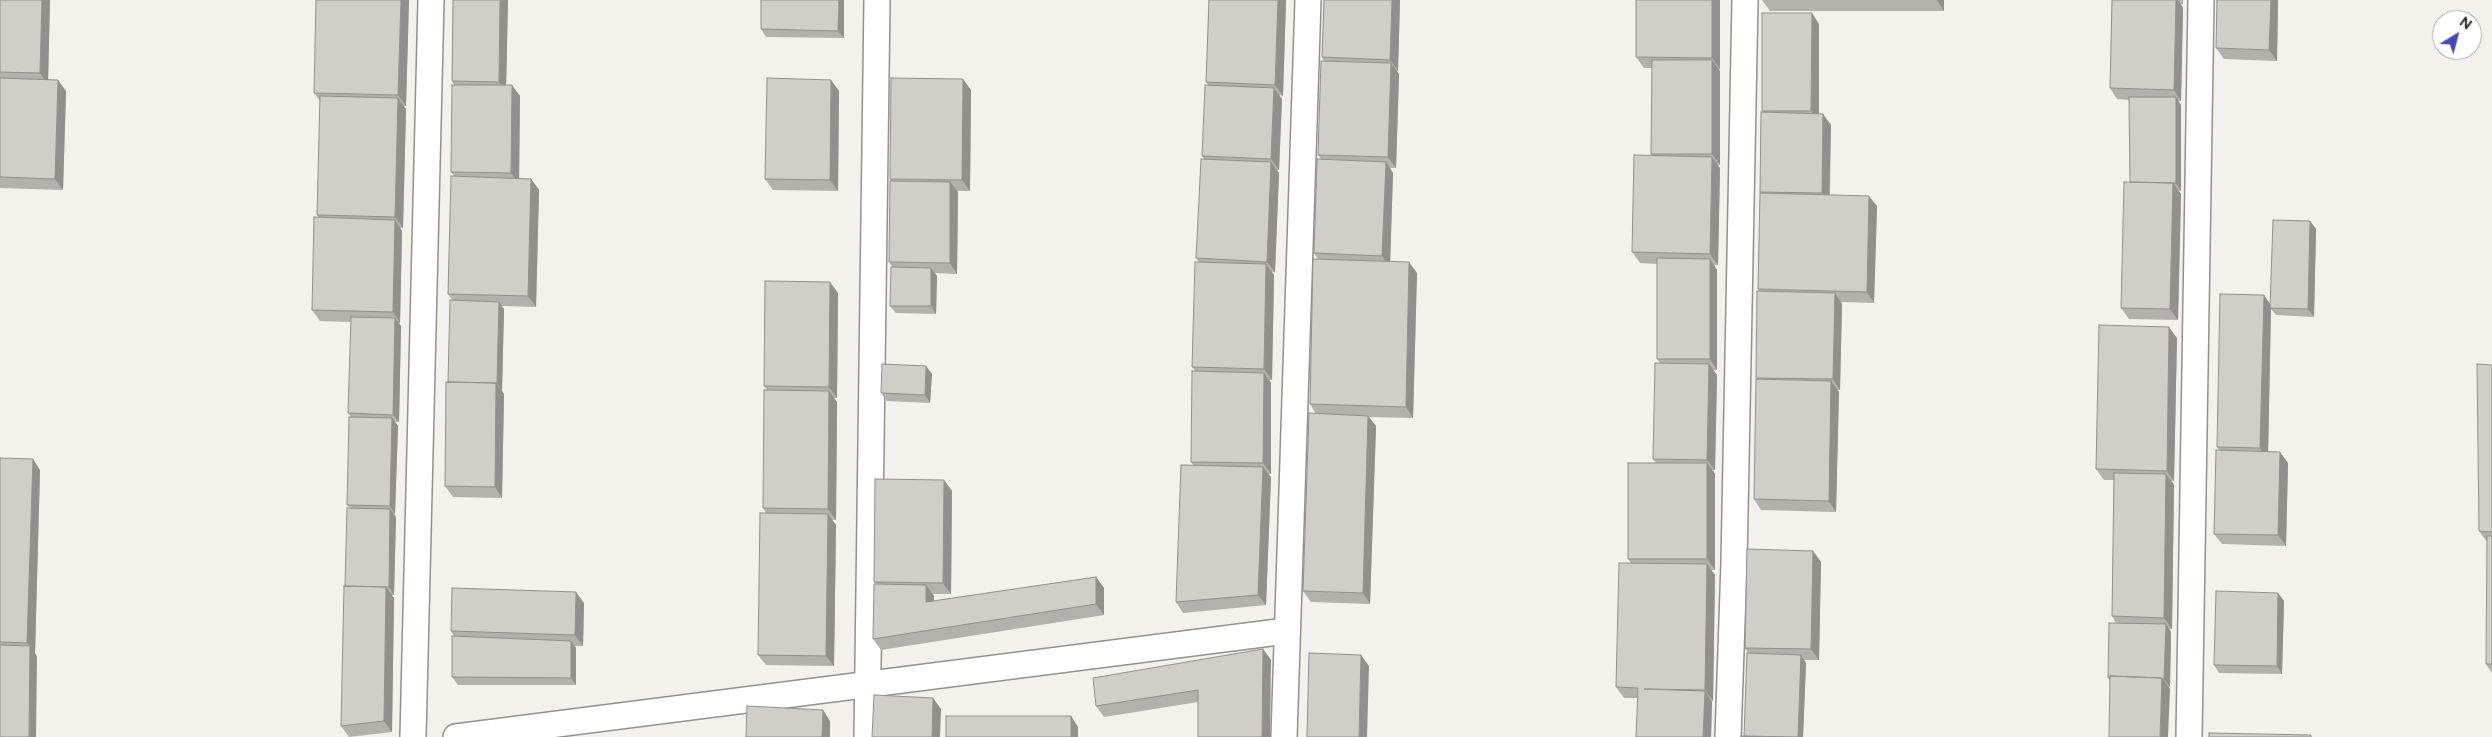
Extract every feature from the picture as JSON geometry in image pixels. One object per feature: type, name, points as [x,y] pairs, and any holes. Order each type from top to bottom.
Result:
[{"type":"street","points":[[413,737],[431,0]]},
{"type":"street","points":[[867,737],[877,0]]},
{"type":"street","points":[[1284,737],[1308,0]]},
{"type":"street","points":[[1728,737],[1734,563],[1745,0]]},
{"type":"street","points":[[2189,737],[2201,0]]},
{"type":"street","points":[[456,737],[1286,631]]},
{"type":"building","points":[[0,0],[42,0],[40,73],[0,72]]},
{"type":"building","points":[[316,0],[401,0],[398,95],[314,93]]},
{"type":"building","points":[[453,0],[500,0],[499,82],[452,81]]},
{"type":"building","points":[[761,0],[839,0],[838,31],[761,29]]},
{"type":"building","points":[[1209,0],[1278,0],[1275,85],[1206,82]]},
{"type":"building","points":[[1324,0],[1392,0],[1390,60],[1322,57]]},
{"type":"building","points":[[1636,0],[1712,0],[1712,58],[1636,57]]},
{"type":"building","points":[[2112,0],[2176,0],[2174,90],[2110,88]]},
{"type":"building","points":[[2217,0],[2271,0],[2269,50],[2216,48]]},
{"type":"building","points":[[1762,13],[1812,13],[1811,111],[1762,111]]},
{"type":"building","points":[[1652,60],[1712,60],[1712,154],[1651,154]]},
{"type":"building","points":[[1321,61],[1391,63],[1388,157],[1318,155]]},
{"type":"building","points":[[0,78],[58,80],[55,179],[0,177]]},
{"type":"building","points":[[767,78],[831,80],[830,180],[765,179]]},
{"type":"building","points":[[891,78],[963,79],[962,180],[890,179]]},
{"type":"building","points":[[452,85],[512,85],[511,173],[451,172]]},
{"type":"building","points":[[1205,85],[1274,88],[1271,159],[1202,156]]},
{"type":"building","points":[[320,96],[398,98],[395,217],[317,215]]},
{"type":"building","points":[[2129,97],[2176,97],[2176,183],[2130,182]]},
{"type":"building","points":[[1761,112],[1823,114],[1822,193],[1760,192]]},
{"type":"building","points":[[1634,155],[1712,157],[1710,254],[1632,252]]},
{"type":"building","points":[[1201,159],[1271,162],[1267,262],[1196,258]]},
{"type":"building","points":[[1317,159],[1386,162],[1382,256],[1314,253]]},
{"type":"building","points":[[451,176],[531,179],[528,296],[448,294]]},
{"type":"building","points":[[890,181],[950,182],[950,263],[889,262]]},
{"type":"building","points":[[2124,182],[2173,183],[2170,309],[2121,308]]},
{"type":"building","points":[[1760,193],[1869,196],[1867,292],[1758,289]]},
{"type":"building","points":[[314,217],[395,220],[393,312],[312,310]]},
{"type":"building","points":[[2273,220],[2310,221],[2308,309],[2270,308]]},
{"type":"building","points":[[1657,258],[1710,259],[1710,359],[1657,359]]},
{"type":"building","points":[[1313,259],[1409,262],[1406,407],[1310,404]]},
{"type":"building","points":[[1195,262],[1266,264],[1264,369],[1192,367]]},
{"type":"building","points":[[891,267],[931,268],[931,306],[890,306]]},
{"type":"building","points":[[765,281],[830,282],[829,387],[764,386]]},
{"type":"building","points":[[1757,291],[1835,293],[1833,379],[1756,378]]},
{"type":"building","points":[[2220,294],[2264,295],[2260,448],[2217,447]]},
{"type":"building","points":[[450,300],[499,302],[497,383],[448,382]]},
{"type":"building","points":[[351,317],[395,318],[393,415],[348,413]]},
{"type":"building","points":[[2099,325],[2169,327],[2167,471],[2096,469]]},
{"type":"building","points":[[1655,363],[1709,364],[1707,460],[1653,459]]},
{"type":"building","points":[[882,364],[926,366],[925,395],[881,393]]},
{"type":"building","points":[[2477,364],[2492,365],[2492,532],[2479,531]]},
{"type":"building","points":[[1192,371],[1264,373],[1263,463],[1191,462]]},
{"type":"building","points":[[1756,379],[1831,381],[1829,501],[1754,499]]},
{"type":"building","points":[[446,382],[496,383],[495,487],[445,486]]},
{"type":"building","points":[[764,390],[829,391],[828,509],[763,508]]},
{"type":"building","points":[[1309,413],[1368,416],[1363,593],[1303,591]]},
{"type":"building","points":[[349,417],[392,418],[390,506],[347,505]]},
{"type":"building","points":[[2216,450],[2280,452],[2278,535],[2214,534]]},
{"type":"building","points":[[0,458],[33,459],[27,643],[0,642]]},
{"type":"building","points":[[1628,463],[1707,463],[1707,559],[1628,559]]},
{"type":"building","points":[[1181,465],[1263,467],[1258,595],[1176,602]]},
{"type":"building","points":[[2114,473],[2166,474],[2164,618],[2112,616]]},
{"type":"building","points":[[875,479],[944,480],[943,583],[874,582]]},
{"type":"building","points":[[347,508],[390,509],[389,587],[345,586]]},
{"type":"building","points":[[760,513],[828,514],[826,656],[758,655]]},
{"type":"building","points":[[2487,536],[2492,536],[2492,664],[2486,664]]},
{"type":"building","points":[[1747,549],[1813,551],[1811,649],[1745,648]]},
{"type":"building","points":[[1619,563],[1707,564],[1705,690],[1644,689],[1705,691],[1703,737],[1636,737],[1638,688],[1616,687]]},
{"type":"building","points":[[1096,577],[1096,604],[873,639],[874,584],[926,585],[926,602]]},
{"type":"building","points":[[344,586],[386,587],[384,721],[341,726]]},
{"type":"building","points":[[452,588],[576,592],[575,635],[451,631]]},
{"type":"building","points":[[2216,591],[2278,593],[2277,666],[2214,665]]},
{"type":"building","points":[[2109,623],[2166,624],[2164,679],[2110,676],[2108,678]]},
{"type":"building","points":[[452,636],[571,641],[571,678],[452,677]]},
{"type":"building","points":[[0,645],[30,646],[29,737],[0,737]]},
{"type":"building","points":[[1263,649],[1262,737],[1198,737],[1198,690],[1096,706],[1093,678]]},
{"type":"building","points":[[1309,653],[1361,655],[1359,737],[1307,737]]},
{"type":"building","points":[[1747,653],[1801,655],[1798,737],[1744,736]]},
{"type":"building","points":[[2110,676],[2162,678],[2160,737],[2109,737]]},
{"type":"building","points":[[874,695],[933,698],[932,737],[872,737]]},
{"type":"building","points":[[747,706],[823,710],[822,737],[746,737]]},
{"type":"building","points":[[946,716],[1071,716],[1071,737],[946,737]]},
{"type":"building","points":[[2209,733],[2311,735],[2311,737],[2209,737]]}]
